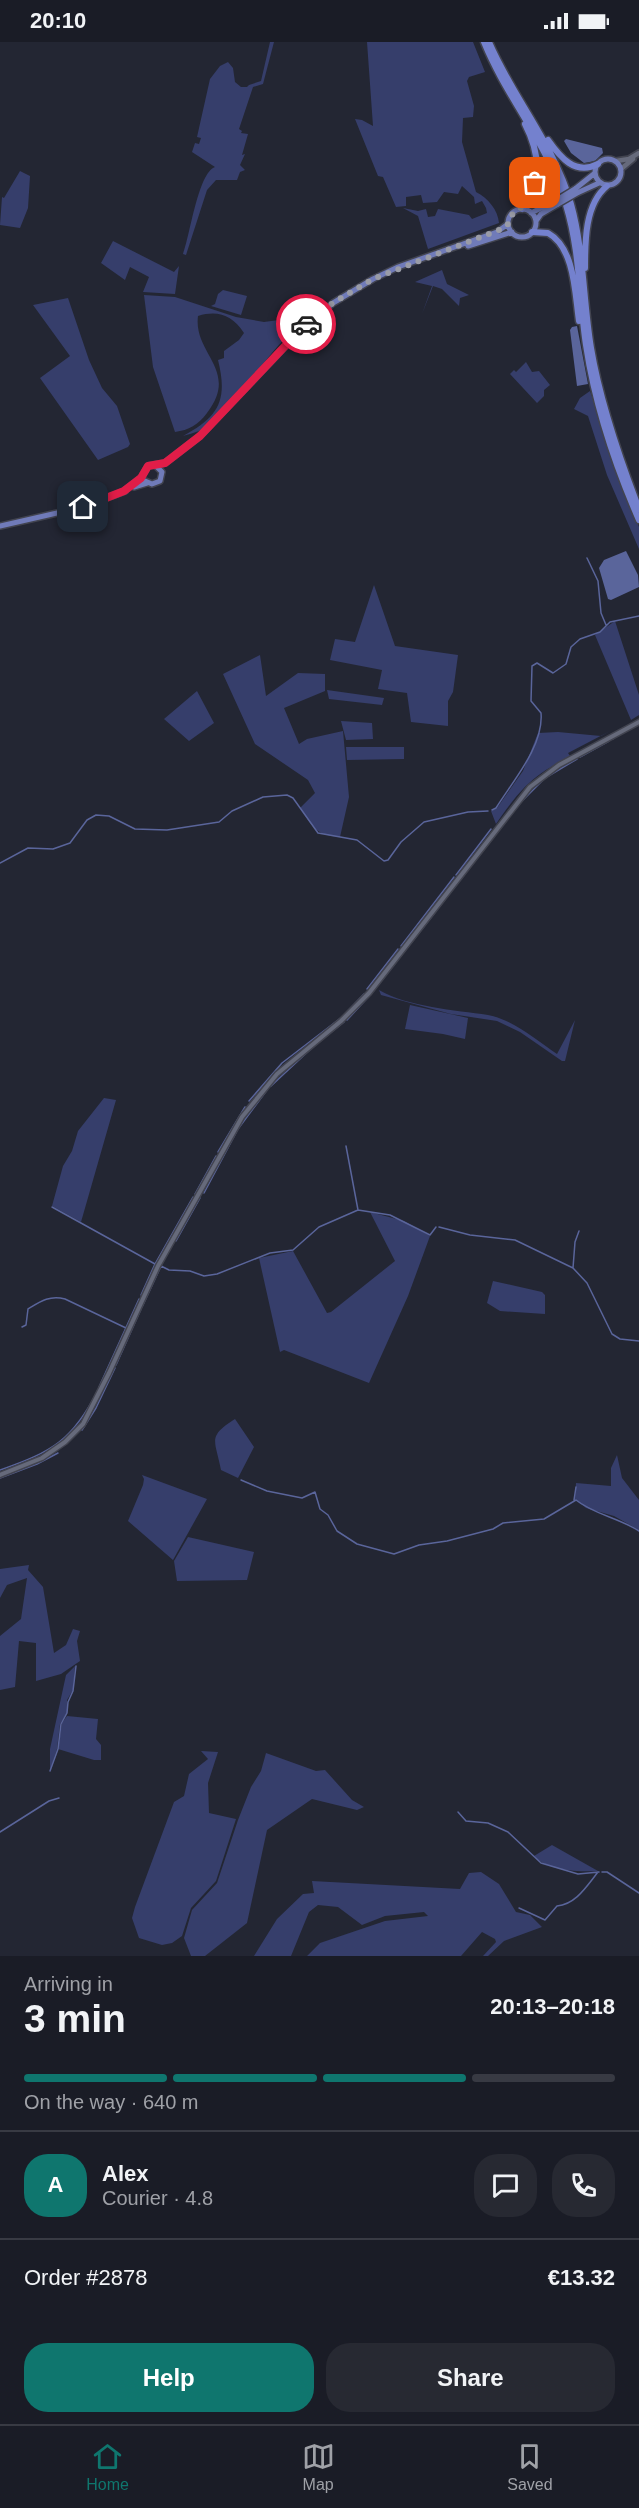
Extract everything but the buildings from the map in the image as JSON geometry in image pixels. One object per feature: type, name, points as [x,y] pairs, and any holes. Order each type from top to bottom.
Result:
[{"type":"highway","points":[[482,42],[536,149],[538,161],[535,183],[530,198],[522,209]]},
{"type":"highway","points":[[482,42],[545,152],[563,195],[574,245],[583,328],[595,384],[639,520]]},
{"type":"highway","points":[[489,42],[542,137],[563,180],[576,228],[595,384]]},
{"type":"highway","points":[[496,58],[543,134],[564,160],[584,168],[597,164]]},
{"type":"highway","points":[[586,305],[588,225],[602,190],[608,186]]},
{"type":"highway","points":[[532,232],[544,232],[553,236],[561,244],[567,258],[586,364],[639,509]]},
{"type":"main road","points":[[508,224],[512,232],[522,237],[532,232],[536,221],[542,214],[576,191],[595,173],[597,164],[607,159],[616,161],[629,159],[639,154]]},
{"type":"main road","points":[[576,191],[599,183],[608,186],[619,181],[621,169],[639,154]]},
{"type":"main road","points":[[616,161],[621,169]]},
{"type":"main road","points":[[595,173],[599,183]]},
{"type":"main road","points":[[531,213],[558,202]]},
{"type":"main road","points":[[0,526],[83,507],[147,483],[158,483],[162,472],[176,456],[200,436],[320,312],[373,279],[497,232],[508,224],[513,213],[522,209],[531,213],[536,221]]},
{"type":"main road","points":[[452,249],[478,244],[512,232]]},
{"type":"main road","points":[[124,491],[143,476],[148,466],[156,466],[176,456]]},
{"type":"main road","points":[[156,466],[162,472]]},
{"type":"main road","points":[[143,476],[147,483]]},
{"type":"street","points":[[0,1475],[42,1458],[65,1442],[83,1424],[158,1266],[242,1117],[267,1085],[288,1064],[341,1021],[369,993],[530,787],[559,765],[639,722]]},
{"type":"shaded area","points":[[270,42],[274,42],[263,84],[253,87],[239,129],[241,133],[248,134],[242,155],[245,154],[240,165],[245,170],[240,172],[237,180],[216,180],[207,190],[186,255],[183,254],[199,192],[209,172],[215,167],[192,152],[195,143],[199,144],[201,138],[197,137],[210,79],[220,66],[228,62],[233,68],[235,82],[241,87],[261,81]]},
{"type":"shaded area","points":[[367,42],[473,42],[485,72],[469,77],[467,81],[474,106],[473,117],[463,118],[462,142],[476,192],[492,205],[499,223],[428,249],[418,216],[403,208],[418,211],[426,209],[428,217],[435,216],[438,209],[469,215],[472,219],[487,213],[482,201],[475,204],[474,197],[462,186],[458,194],[444,192],[437,202],[423,203],[421,195],[406,197],[406,206],[396,207],[383,177],[378,176],[355,119],[373,126]]},
{"type":"shaded area","points":[[566,139],[602,148],[603,153],[595,161],[584,163],[571,153],[564,141]]},
{"type":"shaded area","points":[[20,171],[30,176],[28,208],[20,228],[0,225],[2,197],[4,198]]},
{"type":"shaded area","points":[[113,241],[174,272],[179,266],[175,294],[143,292],[149,277],[130,267],[125,280],[101,263]]},
{"type":"shaded area","points":[[442,270],[447,284],[469,295],[460,298],[459,306],[442,289],[433,286],[422,314],[432,286],[415,282]]},
{"type":"shaded area","points":[[223,290],[247,296],[241,315],[211,306],[215,304],[218,294]]},
{"type":"shaded area","points":[[144,295],[175,297],[236,317],[264,322],[308,316],[281,342],[218,415],[197,432],[183,436],[205,422],[218,406],[222,386],[218,360],[224,358],[224,351],[239,340],[244,333],[235,322],[224,316],[205,314],[198,316],[198,329],[217,373],[219,385],[216,398],[204,417],[197,424],[175,432],[153,367]]},
{"type":"shaded area","points":[[68,298],[89,360],[102,388],[117,406],[130,444],[98,460],[40,378],[70,356],[33,305]]},
{"type":"shaded area","points":[[577,326],[588,384],[577,386],[570,330]]},
{"type":"shaded area","points":[[526,362],[532,372],[539,371],[550,385],[544,390],[544,396],[537,403],[510,374],[514,370],[516,372]]},
{"type":"shaded area","points":[[590,391],[639,527],[639,549],[607,475],[588,416],[574,409],[580,398]]},
{"type":"shaded area","points":[[626,551],[638,575],[639,587],[611,600],[608,599],[599,568],[604,560]]},
{"type":"shaded area","points":[[374,585],[395,646],[458,655],[453,692],[448,701],[448,726],[411,722],[407,693],[378,689],[382,670],[330,660],[335,639],[355,642]]},
{"type":"shaded area","points":[[615,621],[639,695],[639,715],[631,720],[595,635]]},
{"type":"shaded area","points":[[260,655],[266,696],[298,673],[325,674],[325,691],[284,708],[299,744],[307,739],[343,731],[349,797],[340,837],[320,832],[308,820],[300,808],[315,793],[308,780],[255,744],[223,674]]},
{"type":"shaded area","points":[[327,690],[384,698],[382,705],[329,699]]},
{"type":"shaded area","points":[[197,691],[214,723],[189,741],[164,719]]},
{"type":"shaded area","points":[[341,721],[372,723],[373,739],[346,740]]},
{"type":"shaded area","points":[[558,732],[601,736],[568,753],[570,756],[536,777],[520,792],[496,824],[491,811],[497,808],[523,771],[538,733]]},
{"type":"shaded area","points":[[346,747],[404,747],[404,759],[347,760]]},
{"type":"shaded area","points":[[379,990],[418,1004],[488,1015],[507,1021],[557,1054],[575,1020],[565,1061],[520,1032],[497,1021],[451,1014],[381,995]]},
{"type":"shaded area","points":[[410,1005],[468,1018],[465,1039],[405,1029]]},
{"type":"shaded area","points":[[104,1098],[116,1100],[81,1222],[52,1206],[63,1166],[72,1151],[78,1131]]},
{"type":"shaded area","points":[[370,1212],[404,1221],[430,1236],[408,1296],[369,1383],[284,1350],[280,1352],[259,1258],[293,1251],[327,1313],[331,1312],[395,1261]]},
{"type":"shaded area","points":[[493,1281],[542,1292],[545,1295],[545,1314],[500,1311],[487,1303]]},
{"type":"shaded area","points":[[235,1419],[254,1447],[238,1478],[221,1470],[215,1445],[220,1430]]},
{"type":"shaded area","points":[[617,1455],[622,1478],[639,1500],[639,1530],[614,1516],[586,1508],[575,1499],[576,1483],[611,1486],[611,1468]]},
{"type":"shaded area","points":[[142,1475],[207,1499],[173,1560],[128,1521],[143,1485]]},
{"type":"shaded area","points":[[188,1537],[254,1552],[247,1580],[177,1581],[174,1561]]},
{"type":"shaded area","points":[[29,1565],[28,1570],[43,1587],[54,1653],[66,1645],[73,1629],[80,1631],[77,1641],[80,1661],[61,1674],[36,1681],[36,1643],[19,1641],[15,1687],[0,1690],[0,1636],[21,1619],[27,1578],[7,1585],[0,1598],[0,1569]]},
{"type":"shaded area","points":[[75,1666],[73,1690],[67,1700],[67,1713],[60,1724],[57,1749],[50,1770],[50,1749],[66,1675]]},
{"type":"shaded area","points":[[67,1716],[98,1719],[96,1739],[101,1745],[101,1760],[58,1749],[62,1723]]},
{"type":"shaded area","points":[[201,1751],[218,1752],[208,1783],[209,1813],[236,1819],[216,1881],[191,1908],[182,1936],[172,1943],[162,1945],[139,1938],[132,1918],[174,1802],[184,1796],[189,1774],[208,1759]]},
{"type":"shaded area","points":[[266,1753],[316,1771],[325,1770],[352,1800],[364,1807],[357,1810],[312,1799],[267,1830],[247,1923],[205,1956],[191,1956],[184,1938],[192,1910],[217,1883],[238,1820],[251,1787],[261,1771]]},
{"type":"shaded area","points":[[552,1845],[598,1871],[555,1868],[534,1856]]},
{"type":"shaded area","points":[[481,1872],[499,1884],[516,1912],[530,1915],[542,1927],[504,1941],[488,1956],[483,1956],[496,1942],[495,1939],[482,1932],[461,1956],[307,1956],[320,1943],[385,1921],[428,1916],[424,1912],[385,1916],[362,1925],[338,1907],[318,1905],[309,1912],[291,1956],[254,1956],[277,1919],[303,1894],[314,1893],[312,1881],[460,1889],[469,1873]]},
{"type":"waterway","points":[[587,558],[598,581],[601,613],[606,625]]},
{"type":"waterway","points":[[492,810],[496,808],[526,763],[541,725],[541,713],[531,701],[532,666],[537,663],[553,673],[566,664],[571,647],[580,639],[600,632],[610,622],[639,616]]},
{"type":"waterway","points":[[580,757],[609,741]]},
{"type":"waterway","points":[[517,806],[545,778],[577,759]]},
{"type":"waterway","points":[[0,863],[28,848],[53,849],[70,843],[87,820],[96,815],[109,816],[135,829],[167,830],[219,822],[232,811],[263,797],[287,795],[293,798],[318,833],[357,840],[384,861],[388,860],[401,842],[424,822],[468,812],[488,811]]},
{"type":"waterway","points":[[456,875],[491,829]]},
{"type":"waterway","points":[[439,907],[472,864]]},
{"type":"waterway","points":[[401,946],[454,877]]},
{"type":"waterway","points":[[377,986],[436,911]]},
{"type":"waterway","points":[[367,989],[398,949]]},
{"type":"waterway","points":[[249,1101],[282,1063],[342,1017],[364,994]]},
{"type":"waterway","points":[[347,1020],[371,994]]},
{"type":"waterway","points":[[320,1041],[344,1022]]},
{"type":"waterway","points":[[271,1086],[315,1045]]},
{"type":"waterway","points":[[204,1193],[238,1129],[267,1090]]},
{"type":"waterway","points":[[218,1152],[245,1107]]},
{"type":"waterway","points":[[346,1146],[358,1210]]},
{"type":"waterway","points":[[195,1194],[216,1156]]},
{"type":"waterway","points":[[141,1295],[155,1264],[193,1197]]},
{"type":"waterway","points":[[176,1241],[200,1198]]},
{"type":"waterway","points":[[52,1207],[155,1264]]},
{"type":"waterway","points":[[142,1307],[161,1266],[169,1270],[190,1271],[204,1276],[217,1274],[270,1253],[293,1250],[319,1227],[358,1210],[390,1215],[430,1235],[436,1227]]},
{"type":"waterway","points":[[439,1227],[470,1235],[515,1240],[573,1268],[587,1283],[612,1334],[620,1339],[639,1341]]},
{"type":"waterway","points":[[573,1268],[575,1242],[579,1231]]},
{"type":"waterway","points":[[22,1327],[26,1325],[28,1309],[41,1301],[55,1298],[65,1299],[126,1328]]},
{"type":"waterway","points":[[99,1387],[139,1299]]},
{"type":"waterway","points":[[116,1365],[141,1309]]},
{"type":"waterway","points":[[82,1430],[96,1408],[115,1368]]},
{"type":"waterway","points":[[0,1470],[34,1457],[59,1442],[70,1433],[98,1390]]},
{"type":"waterway","points":[[0,1478],[58,1453]]},
{"type":"waterway","points":[[241,1480],[267,1491],[302,1498],[315,1492],[320,1509],[328,1515],[337,1531],[357,1544],[394,1554],[419,1545],[447,1541],[493,1529],[503,1523],[544,1519],[576,1500],[590,1509],[639,1531]]},
{"type":"waterway","points":[[574,1500],[576,1487]]},
{"type":"waterway","points":[[50,1771],[58,1749],[61,1724],[67,1713],[68,1702],[73,1691],[76,1666]]},
{"type":"waterway","points":[[0,1832],[49,1801],[59,1798]]},
{"type":"waterway","points":[[458,1812],[466,1821],[488,1823],[508,1832],[541,1863],[578,1874],[599,1872]]},
{"type":"waterway","points":[[519,1908],[545,1920],[557,1906],[570,1902],[580,1894],[598,1872]]},
{"type":"waterway","points":[[602,1872],[607,1872],[639,1893]]},
{"type":"way so far","points":[[306,324],[352,290],[373,279],[398,267],[478,240],[504,228],[510,216],[518,209],[522,209],[530,198],[535,183]]},
{"type":"route","points":[[83,507],[124,491],[143,476],[148,466],[165,463],[176,456],[200,436],[306,324]]}]
